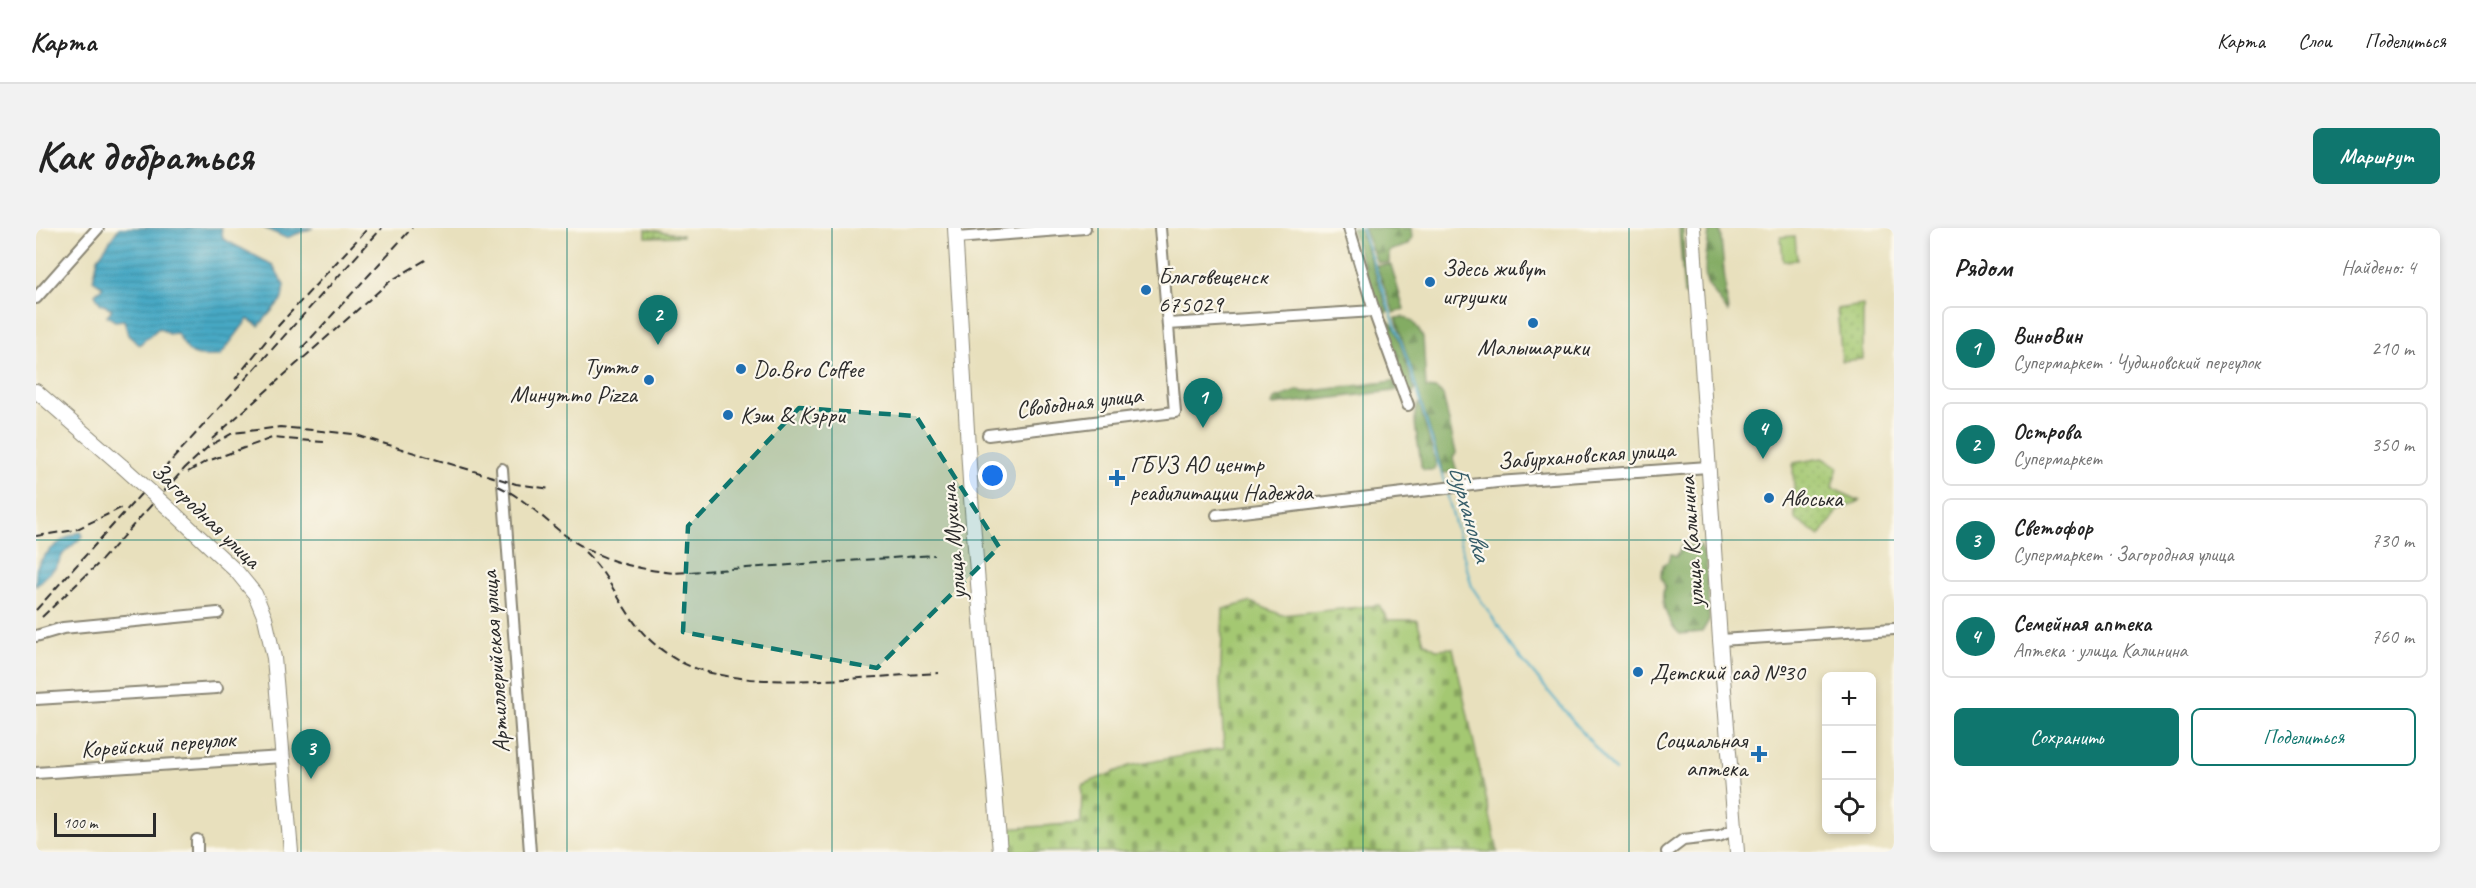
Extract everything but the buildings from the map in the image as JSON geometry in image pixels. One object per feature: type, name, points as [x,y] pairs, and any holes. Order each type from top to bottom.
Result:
[{"type":"main road","name":"улица Калинина","points":[[1693,228],[1720,640],[1737,852]]},
{"type":"main road","name":"улица Мухина","points":[[956,233],[971,498],[1000,852]]},
{"type":"main road","name":"Загородная улица","points":[[36,391],[174,513],[237,572],[255,594],[266,618],[274,658],[291,852]]},
{"type":"street","points":[[36,298],[98,228]]},
{"type":"street","points":[[956,233],[1085,228]]},
{"type":"street","points":[[1160,228],[1168,324],[1374,311]]},
{"type":"street","points":[[1349,228],[1374,311],[1408,405]]},
{"type":"street","name":"Свободная улица","points":[[988,435],[1175,411],[1168,324]]},
{"type":"street","name":"Забурхановская улица","points":[[1217,515],[1512,480],[1708,467]]},
{"type":"street","name":"Артиллерийская улица","points":[[502,469],[530,852]]},
{"type":"street","points":[[37,636],[86,625],[218,613]]},
{"type":"street","points":[[1720,640],[1894,629]]},
{"type":"street","points":[[36,699],[217,688]]},
{"type":"street","name":"Корейский переулок","points":[[36,774],[283,757]]},
{"type":"street","points":[[1667,852],[1683,840],[1719,836],[1736,829]]},
{"type":"street","points":[[197,840],[197,852]]},
{"type":"highlighted area","points":[[799,408],[916,416],[999,547],[877,668],[683,632],[688,526]]},
{"type":"green space","points":[[1351,228],[1360,229],[1388,311],[1384,314],[1376,304]]},
{"type":"green space","points":[[1363,228],[1411,228],[1412,239],[1408,245],[1389,251],[1389,263],[1377,262]]},
{"type":"green space","points":[[1679,228],[1683,228],[1684,262],[1690,266],[1690,297],[1684,294]]},
{"type":"green space","points":[[1709,228],[1720,228],[1728,313],[1706,280],[1705,266]]},
{"type":"green space","points":[[646,229],[682,235],[682,236],[646,237]]},
{"type":"green space","points":[[1795,236],[1797,260],[1783,261],[1781,237]]},
{"type":"green space","points":[[1376,265],[1391,265],[1404,309],[1394,313]]},
{"type":"green space","points":[[1863,305],[1863,359],[1842,361],[1837,309]]},
{"type":"green space","points":[[1378,313],[1395,327],[1415,390],[1413,394],[1406,390]]},
{"type":"green space","points":[[1403,317],[1413,321],[1423,337],[1426,388],[1436,389],[1443,395],[1456,453],[1453,458],[1457,472],[1443,473],[1396,318]]},
{"type":"green space","points":[[1394,381],[1399,389],[1394,391],[1272,405],[1274,399],[1299,390],[1304,392]]},
{"type":"green space","points":[[1419,403],[1436,464],[1434,470],[1424,470],[1421,467],[1415,424],[1416,409]]},
{"type":"green space","points":[[1822,458],[1838,467],[1832,488],[1860,501],[1839,510],[1820,536],[1795,519],[1793,466],[1794,463]]},
{"type":"green space","points":[[1700,545],[1706,559],[1709,620],[1702,632],[1680,634],[1669,619],[1664,605],[1665,587],[1661,577],[1662,565],[1669,561],[1671,554],[1677,556],[1681,546]]},
{"type":"green space","points":[[1250,602],[1282,615],[1379,605],[1388,620],[1417,620],[1424,642],[1436,649],[1453,648],[1498,852],[1007,852],[1005,829],[1081,823],[1082,785],[1129,766],[1224,748],[1220,685],[1223,609]]},
{"type":"water","points":[[119,228],[221,228],[223,239],[273,265],[284,285],[282,299],[259,326],[248,319],[220,356],[193,354],[185,347],[177,333],[169,334],[159,328],[139,345],[128,335],[124,320],[115,321],[107,316],[112,309],[100,303],[95,294],[103,287],[93,280],[98,258]]},
{"type":"water","points":[[264,228],[313,228],[286,238]]},
{"type":"water","points":[[81,532],[83,536],[63,554],[57,566],[36,586],[37,567],[44,556],[63,540]]},
{"type":"waterway","name":"Бурхановка","points":[[1361,228],[1411,370],[1445,485]]},
{"type":"waterway","name":"Бурхановка","points":[[1446,490],[1472,587],[1518,655],[1615,771]]},
{"type":"railway","points":[[235,379],[279,325],[368,228]]},
{"type":"railway","points":[[36,610],[382,228]]},
{"type":"railway","points":[[302,348],[412,228]]},
{"type":"railway","points":[[212,439],[389,282],[427,259]]},
{"type":"railway","points":[[42,617],[98,564],[185,468],[209,446],[233,433],[280,427],[353,434],[516,484],[551,489]]},
{"type":"railway","points":[[188,472],[205,462],[272,438],[324,442]]},
{"type":"railway","points":[[498,486],[526,504],[569,538],[594,553],[620,563],[660,571],[674,573],[934,555]]},
{"type":"railway","points":[[36,536],[75,530],[123,507]]},
{"type":"railway","points":[[585,552],[603,573],[632,619],[650,640],[667,654],[694,668],[726,676],[786,681],[939,673]]},
{"type":"place","name":"Здесь живут игрушки","points":[[1430,282]]},
{"type":"place","name":"Благовещенск 675029","points":[[1146,290]]},
{"type":"place","name":"Малышарики","points":[[1533,323]]},
{"type":"place","name":"Острова","points":[[658,345]]},
{"type":"place","name":"Do.Bro Coffee","points":[[741,369]]},
{"type":"place","name":"Тутто Минутто Pizza","points":[[649,380]]},
{"type":"place","name":"Кэш & Кэрри","points":[[728,415]]},
{"type":"place","name":"ВиноВин","points":[[1203,428]]},
{"type":"place","name":"Семейная аптека","points":[[1763,459]]},
{"type":"place","name":"ГБУЗ АО центр реабилитации Надежда","points":[[1117,478]]},
{"type":"place","name":"Авоська","points":[[1769,498]]},
{"type":"place","name":"Детский сад №30","points":[[1638,672]]},
{"type":"place","name":"Социальная аптека","points":[[1759,754]]},
{"type":"place","name":"Светофор","points":[[311,779]]}]
